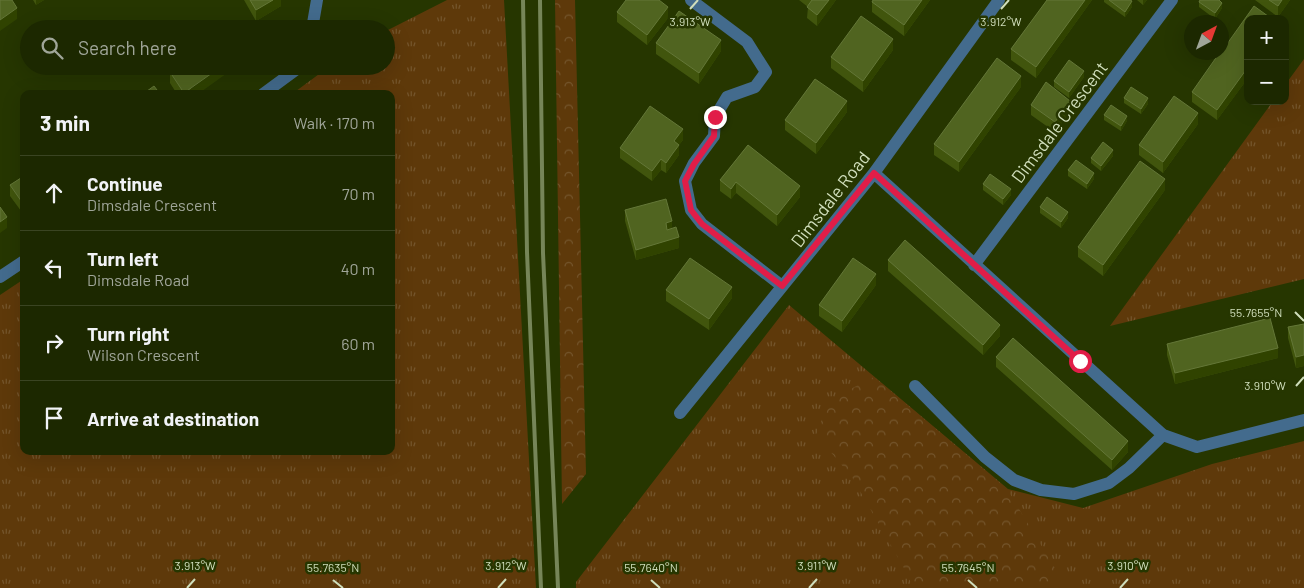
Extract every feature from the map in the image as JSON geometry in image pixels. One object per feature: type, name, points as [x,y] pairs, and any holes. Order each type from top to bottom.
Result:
[{"type":"street","points":[[314,20],[317,0]]},
{"type":"street","points":[[692,0],[748,42],[766,72],[755,87],[727,97],[715,117],[714,136],[694,164],[685,181],[691,210],[702,224],[782,286]]},
{"type":"street","name":"Dimsdale Road","points":[[680,413],[874,173],[1000,0]]},
{"type":"street","name":"Dimsdale Crescent","points":[[974,265],[1172,0]]},
{"type":"street","points":[[268,90],[289,75]]},
{"type":"street","points":[[874,173],[1163,435],[1197,447],[1304,420]]},
{"type":"street","points":[[0,277],[20,263]]},
{"type":"street","points":[[915,386],[985,457],[1014,480],[1041,490],[1074,494],[1109,483],[1129,468],[1163,435]]},
{"type":"green space","points":[[447,0],[504,0],[536,588],[0,588],[0,295],[20,282],[20,455],[395,455],[395,90],[297,90],[318,75],[395,75],[395,26]]},
{"type":"green space","points":[[555,0],[575,0],[586,474],[562,504]]},
{"type":"green space","points":[[1304,59],[1304,279],[1110,326],[1270,105],[1289,105],[1289,80]]},
{"type":"green space","points":[[789,305],[1008,489],[1083,508],[1212,464],[1304,441],[1304,588],[576,588],[576,582]]},
{"type":"green space","points":[[874,377],[1007,489],[1067,588],[912,588],[909,577],[852,477],[816,435],[829,400]]},
{"type":"building","points":[[0,0],[12,0],[17,8],[0,20]]},
{"type":"building","points":[[250,0],[273,0],[256,10]]},
{"type":"building","points":[[626,0],[659,0],[668,7],[647,35],[617,12]]},
{"type":"building","points":[[812,0],[829,0],[817,15],[807,7]]},
{"type":"building","points":[[873,0],[922,0],[904,25],[872,2]]},
{"type":"building","points":[[1047,0],[1085,0],[1036,67],[1011,49]]},
{"type":"building","points":[[1109,0],[1130,0],[1132,1],[1125,12]]},
{"type":"building","points":[[1200,0],[1219,0],[1222,3],[1215,13],[1199,2]]},
{"type":"building","points":[[1269,0],[1282,0],[1278,6]]},
{"type":"building","points":[[1254,6],[1266,15],[1248,15]]},
{"type":"building","points":[[679,11],[721,40],[699,73],[656,43]]},
{"type":"building","points":[[861,16],[893,39],[863,81],[831,57]]},
{"type":"building","points":[[1244,20],[1244,73],[1217,110],[1192,92],[1214,60],[1229,60],[1229,41]]},
{"type":"building","points":[[997,58],[1021,76],[959,162],[934,144]]},
{"type":"building","points":[[1069,60],[1084,71],[1069,92],[1054,81]]},
{"type":"building","points":[[172,75],[209,75],[188,90],[182,90]]},
{"type":"building","points":[[815,79],[847,101],[816,143],[785,120]]},
{"type":"building","points":[[1046,82],[1070,101],[1055,122],[1031,105]]},
{"type":"building","points":[[154,86],[157,90],[148,90]]},
{"type":"building","points":[[1131,87],[1148,98],[1141,109],[1124,98]]},
{"type":"building","points":[[1174,96],[1198,113],[1163,162],[1139,145]]},
{"type":"building","points":[[1111,105],[1127,116],[1121,126],[1104,115]]},
{"type":"building","points":[[650,106],[683,129],[674,141],[679,145],[666,163],[661,159],[652,171],[620,148]]},
{"type":"building","points":[[1103,142],[1113,150],[1101,166],[1091,158]]},
{"type":"building","points":[[748,145],[800,186],[777,215],[736,182],[731,189],[720,180]]},
{"type":"building","points":[[1076,160],[1094,173],[1087,184],[1068,170]]},
{"type":"building","points":[[1140,161],[1165,179],[1103,265],[1078,247]]},
{"type":"building","points":[[990,174],[1011,189],[1003,199],[983,184]]},
{"type":"building","points":[[20,179],[20,199],[10,185]]},
{"type":"building","points":[[1047,197],[1068,212],[1061,222],[1040,207]]},
{"type":"building","points":[[666,199],[672,221],[666,223],[667,230],[676,227],[679,237],[636,250],[625,210]]},
{"type":"building","points":[[0,207],[7,217],[0,222]]},
{"type":"building","points":[[905,240],[1000,325],[983,345],[888,260]]},
{"type":"building","points":[[690,258],[732,287],[709,319],[666,290]]},
{"type":"building","points":[[853,258],[876,274],[842,321],[819,305]]},
{"type":"building","points":[[1270,318],[1278,348],[1175,373],[1167,344]]},
{"type":"building","points":[[1304,324],[1304,355],[1296,357],[1288,327]]},
{"type":"building","points":[[1013,338],[1128,441],[1112,460],[996,357]]},
{"type":"railway","points":[[523,0],[527,252],[541,588]]},
{"type":"railway","points":[[540,0],[543,253],[558,588]]},
{"type":"route","points":[[715,117],[714,136],[694,164],[685,181],[691,210],[702,224],[782,286],[874,173],[1080,361]]}]
